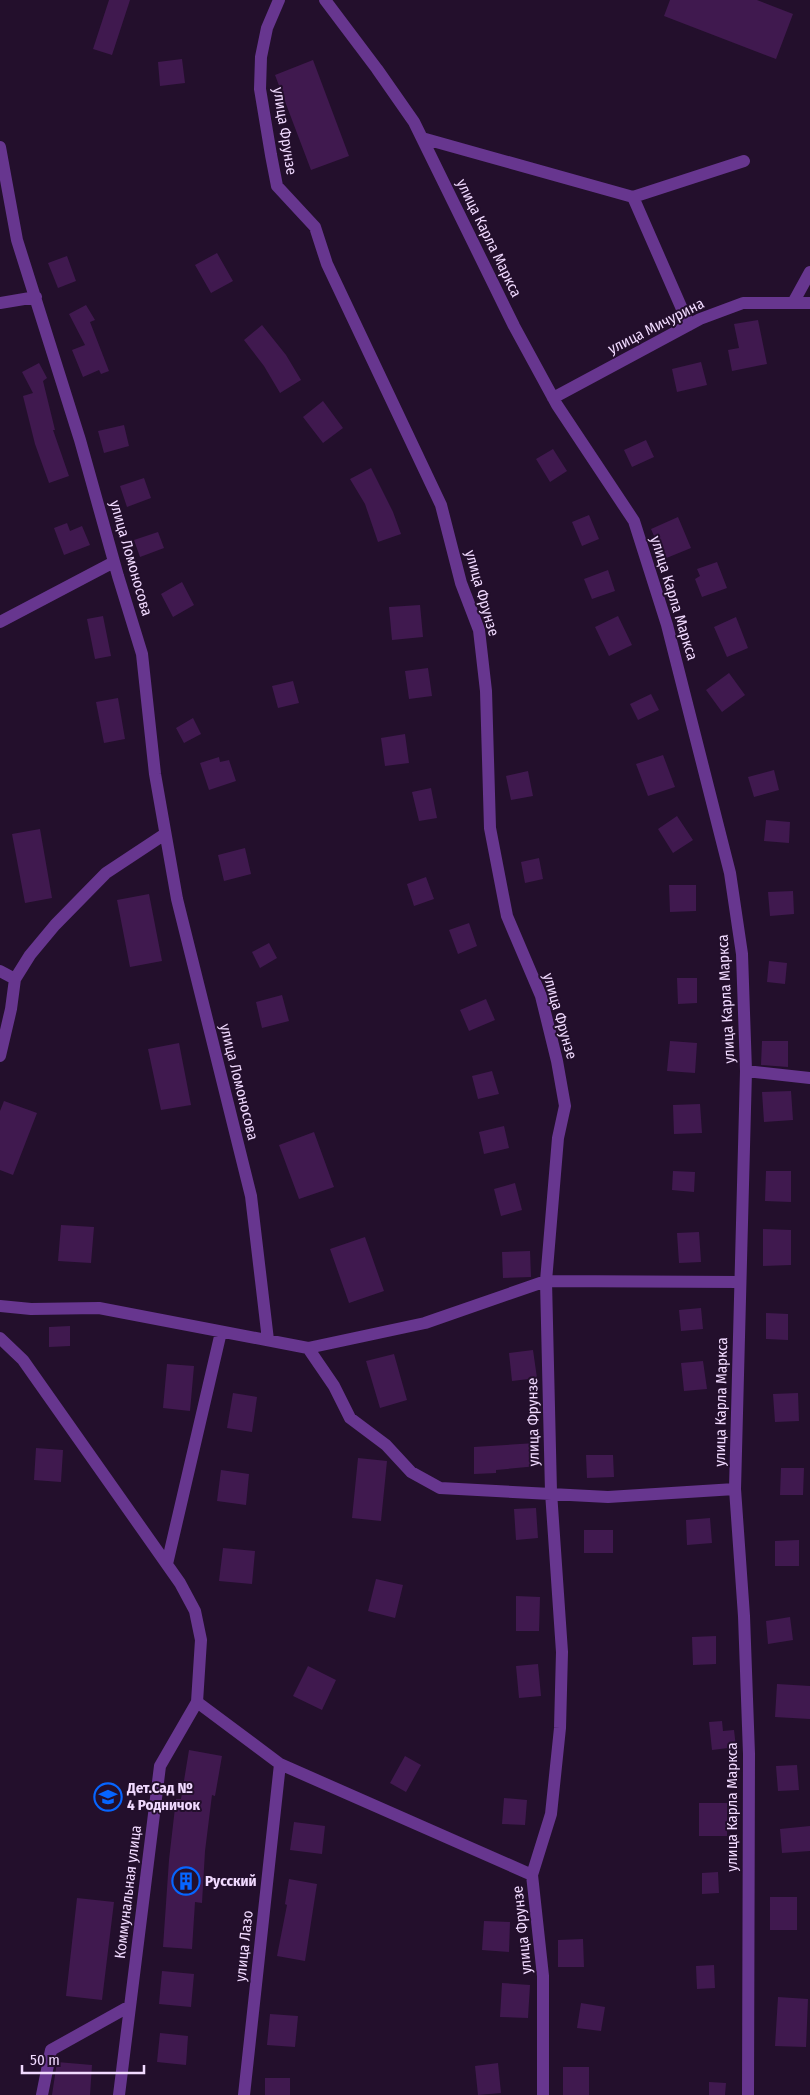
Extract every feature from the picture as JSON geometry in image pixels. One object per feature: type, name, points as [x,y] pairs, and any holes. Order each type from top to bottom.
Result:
[{"type":"street","name":"улица Фрунзе","points":[[279,0],[267,28],[261,57],[260,89],[277,186],[314,226],[328,264],[441,506],[461,583],[479,630],[486,690],[490,828],[507,916],[540,996],[558,1061],[565,1106],[558,1138],[546,1281],[551,1492],[562,1652],[560,1728],[551,1814],[532,1875],[543,1976],[543,2095]]},
{"type":"street","name":"улица Карла Маркса","points":[[325,0],[377,68],[414,122],[514,326],[553,398],[634,521],[667,625],[730,873],[742,954],[746,1071],[735,1489],[744,1616],[749,1754],[748,2095]]},
{"type":"street","points":[[422,138],[633,197],[744,161]]},
{"type":"street","name":"улица Ломоносова","points":[[0,147],[17,240],[80,440],[142,654],[155,774],[176,899],[251,1196],[268,1340]]},
{"type":"street","points":[[633,197],[689,325]]},
{"type":"street","points":[[793,303],[810,272]]},
{"type":"street","points":[[0,303],[36,297]]},
{"type":"street","name":"улица Мичурина","points":[[553,398],[689,325],[743,303],[810,302]]},
{"type":"street","points":[[0,622],[114,562]]},
{"type":"street","points":[[0,1056],[11,1009],[15,979],[30,954],[55,925],[106,873],[165,834]]},
{"type":"street","points":[[0,971],[15,979]]},
{"type":"street","points":[[746,1071],[810,1078]]},
{"type":"street","points":[[0,1306],[31,1309],[99,1308],[308,1348],[426,1323],[546,1281],[740,1282]]},
{"type":"street","points":[[167,1564],[221,1332]]},
{"type":"street","points":[[0,1338],[23,1360],[167,1564],[195,1611],[200,1640],[197,1702],[279,1767],[532,1875]]},
{"type":"street","points":[[308,1348],[334,1386],[350,1418],[386,1445],[411,1472],[440,1488],[551,1492],[608,1497],[735,1489]]},
{"type":"street","name":"Коммунальная улица","points":[[120,2095],[160,1766],[197,1702]]},
{"type":"street","name":"улица Лазо","points":[[244,2095],[279,1767]]},
{"type":"street","points":[[42,2095],[51,2050],[130,2006]]},
{"type":"building","points":[[109,0],[130,0],[112,55],[93,49]]},
{"type":"building","points":[[670,0],[757,0],[793,14],[776,59],[664,16]]},
{"type":"building","points":[[182,59],[185,83],[160,86],[158,62]]},
{"type":"building","points":[[313,60],[349,156],[311,170],[275,75]]},
{"type":"building","points":[[217,253],[233,281],[211,293],[195,265]]},
{"type":"building","points":[[67,256],[76,281],[58,288],[48,263]]},
{"type":"building","points":[[86,305],[95,320],[90,322],[109,371],[101,374],[99,370],[83,377],[72,350],[85,345],[69,314]]},
{"type":"building","points":[[758,320],[767,364],[732,371],[728,350],[739,348],[734,324]]},
{"type":"building","points":[[262,325],[286,355],[301,380],[280,393],[264,366],[244,340]]},
{"type":"building","points":[[701,362],[707,385],[677,392],[672,369]]},
{"type":"building","points":[[39,363],[47,378],[43,381],[55,430],[53,430],[69,476],[49,483],[35,444],[23,396],[33,393],[22,372]]},
{"type":"building","points":[[323,401],[343,428],[323,443],[303,417]]},
{"type":"building","points":[[124,425],[129,446],[104,453],[98,431]]},
{"type":"building","points":[[646,440],[654,457],[632,467],[624,450]]},
{"type":"building","points":[[553,449],[567,471],[550,482],[536,459]]},
{"type":"building","points":[[371,468],[393,512],[401,534],[378,542],[365,504],[350,479]]},
{"type":"building","points":[[144,478],[151,498],[127,507],[120,486]]},
{"type":"building","points":[[589,515],[599,539],[582,546],[572,522]]},
{"type":"building","points":[[678,517],[691,548],[664,559],[651,529]]},
{"type":"building","points":[[67,523],[70,531],[82,526],[90,545],[64,555],[54,528]]},
{"type":"building","points":[[158,532],[164,548],[140,557],[134,540]]},
{"type":"building","points":[[717,562],[727,588],[702,597],[695,579],[700,576],[697,569]]},
{"type":"building","points":[[608,570],[615,591],[592,599],[584,579]]},
{"type":"building","points":[[182,582],[194,605],[173,617],[161,594]]},
{"type":"building","points":[[420,605],[423,637],[392,640],[389,607]]},
{"type":"building","points":[[103,616],[111,656],[95,659],[87,619]]},
{"type":"building","points":[[618,616],[632,645],[609,656],[595,627]]},
{"type":"building","points":[[736,617],[748,648],[727,657],[714,627]]},
{"type":"building","points":[[428,668],[432,696],[409,699],[405,671]]},
{"type":"building","points":[[729,673],[745,695],[722,712],[706,690]]},
{"type":"building","points":[[293,681],[299,703],[278,708],[272,686]]},
{"type":"building","points":[[651,694],[659,710],[638,720],[630,704]]},
{"type":"building","points":[[118,698],[125,739],[104,743],[96,702]]},
{"type":"building","points":[[193,718],[201,734],[184,743],[176,728]]},
{"type":"building","points":[[405,734],[409,763],[385,766],[381,738]]},
{"type":"building","points":[[663,755],[675,787],[648,796],[636,764]]},
{"type":"building","points":[[219,757],[220,762],[229,760],[236,781],[209,790],[200,763]]},
{"type":"building","points":[[774,770],[779,790],[754,797],[748,777]]},
{"type":"building","points":[[528,771],[533,796],[511,800],[506,776]]},
{"type":"building","points":[[431,788],[437,818],[419,821],[412,792]]},
{"type":"building","points":[[677,816],[693,840],[673,853],[658,829]]},
{"type":"building","points":[[766,820],[790,822],[789,843],[764,841]]},
{"type":"building","points":[[40,829],[52,898],[25,903],[12,834]]},
{"type":"building","points":[[245,848],[251,874],[224,881],[218,855]]},
{"type":"building","points":[[539,858],[543,879],[525,883],[521,862]]},
{"type":"building","points":[[426,877],[434,899],[414,906],[407,884]]},
{"type":"building","points":[[669,885],[696,885],[696,911],[670,912]]},
{"type":"building","points":[[793,891],[794,914],[770,916],[768,892]]},
{"type":"building","points":[[149,894],[162,961],[130,967],[117,900]]},
{"type":"building","points":[[469,923],[477,946],[458,954],[449,930]]},
{"type":"building","points":[[269,943],[277,958],[260,968],[252,952]]},
{"type":"building","points":[[769,961],[787,963],[785,984],[767,982]]},
{"type":"building","points":[[677,978],[697,978],[697,1003],[678,1004]]},
{"type":"building","points":[[282,995],[289,1021],[262,1028],[256,1002]]},
{"type":"building","points":[[486,999],[495,1020],[469,1031],[460,1010]]},
{"type":"building","points":[[670,1041],[697,1043],[695,1073],[667,1071]]},
{"type":"building","points":[[762,1041],[788,1041],[788,1067],[761,1065]]},
{"type":"building","points":[[179,1043],[191,1105],[161,1110],[148,1049]]},
{"type":"building","points":[[492,1071],[499,1094],[478,1099],[472,1076]]},
{"type":"building","points":[[791,1091],[793,1120],[764,1122],[762,1092]]},
{"type":"building","points":[[4,1101],[37,1113],[13,1175],[0,1170],[0,1111]]},
{"type":"building","points":[[700,1104],[702,1133],[674,1134],[673,1105]]},
{"type":"building","points":[[504,1126],[509,1148],[484,1154],[479,1132]]},
{"type":"building","points":[[314,1132],[334,1187],[299,1199],[279,1145]]},
{"type":"building","points":[[673,1171],[695,1172],[694,1192],[672,1190]]},
{"type":"building","points":[[766,1171],[791,1171],[791,1202],[765,1201]]},
{"type":"building","points":[[515,1183],[522,1210],[501,1216],[494,1189]]},
{"type":"building","points":[[61,1225],[94,1227],[91,1263],[58,1261]]},
{"type":"building","points":[[763,1229],[791,1230],[791,1265],[763,1266]]},
{"type":"building","points":[[699,1232],[701,1262],[679,1263],[677,1233]]},
{"type":"building","points":[[365,1237],[384,1291],[349,1303],[330,1249]]},
{"type":"building","points":[[530,1251],[531,1277],[503,1278],[502,1252]]},
{"type":"building","points":[[701,1308],[703,1329],[681,1331],[679,1310]]},
{"type":"building","points":[[766,1313],[788,1314],[788,1340],[766,1339]]},
{"type":"building","points":[[70,1326],[70,1346],[49,1347],[49,1327]]},
{"type":"building","points":[[533,1350],[537,1378],[512,1381],[509,1353]]},
{"type":"building","points":[[394,1354],[407,1400],[380,1408],[366,1361]]},
{"type":"building","points":[[703,1361],[707,1389],[684,1391],[681,1363]]},
{"type":"building","points":[[167,1364],[194,1366],[190,1411],[163,1408]]},
{"type":"building","points":[[233,1393],[257,1397],[252,1432],[227,1428]]},
{"type":"building","points":[[798,1393],[799,1421],[775,1422],[773,1394]]},
{"type":"building","points":[[536,1443],[538,1466],[496,1470],[496,1473],[474,1474],[474,1447]]},
{"type":"building","points":[[36,1448],[63,1450],[61,1482],[34,1480]]},
{"type":"building","points":[[586,1455],[613,1455],[614,1477],[587,1478]]},
{"type":"building","points":[[358,1458],[387,1461],[381,1521],[352,1518]]},
{"type":"building","points":[[781,1468],[804,1468],[803,1495],[780,1495]]},
{"type":"building","points":[[221,1470],[249,1474],[246,1505],[217,1501]]},
{"type":"building","points":[[536,1508],[538,1538],[516,1540],[514,1509]]},
{"type":"building","points":[[710,1518],[712,1543],[687,1545],[686,1520]]},
{"type":"building","points":[[584,1530],[613,1530],[613,1553],[584,1553]]},
{"type":"building","points":[[799,1540],[799,1566],[775,1566],[775,1541]]},
{"type":"building","points":[[223,1548],[255,1551],[252,1584],[219,1581]]},
{"type":"building","points":[[376,1579],[403,1585],[395,1618],[368,1611]]},
{"type":"building","points":[[516,1596],[540,1597],[539,1631],[516,1631]]},
{"type":"building","points":[[790,1617],[793,1640],[768,1644],[766,1621]]},
{"type":"building","points":[[716,1636],[716,1664],[693,1665],[692,1637]]},
{"type":"building","points":[[538,1664],[541,1696],[519,1698],[516,1666]]},
{"type":"building","points":[[308,1666],[336,1680],[322,1710],[293,1696]]},
{"type":"building","points":[[777,1684],[810,1686],[810,1719],[775,1717]]},
{"type":"building","points":[[722,1721],[723,1731],[734,1730],[736,1747],[712,1750],[709,1722]]},
{"type":"building","points":[[189,1750],[222,1756],[215,1796],[212,1795],[205,1851],[202,1903],[195,1902],[192,1949],[163,1947],[169,1860],[176,1799],[181,1799]]},
{"type":"building","points":[[405,1756],[421,1765],[406,1792],[390,1783]]},
{"type":"building","points":[[797,1765],[799,1790],[778,1791],[776,1766]]},
{"type":"building","points":[[504,1798],[527,1800],[525,1825],[502,1824]]},
{"type":"building","points":[[699,1803],[727,1803],[727,1836],[699,1836]]},
{"type":"building","points":[[294,1822],[325,1826],[322,1854],[290,1850]]},
{"type":"building","points":[[810,1826],[810,1851],[782,1853],[780,1829]]},
{"type":"building","points":[[718,1872],[719,1893],[702,1894],[702,1873]]},
{"type":"building","points":[[289,1879],[317,1884],[305,1961],[277,1956],[287,1905],[285,1904]]},
{"type":"building","points":[[770,1897],[797,1897],[797,1930],[770,1930]]},
{"type":"building","points":[[77,1898],[114,1902],[102,2000],[66,1996]]},
{"type":"building","points":[[484,1921],[510,1922],[509,1952],[482,1950]]},
{"type":"building","points":[[583,1939],[584,1967],[558,1967],[558,1940]]},
{"type":"building","points":[[714,1965],[715,1988],[697,1989],[696,1966]]},
{"type":"building","points":[[162,1971],[194,1974],[191,2007],[159,2004]]},
{"type":"building","points":[[502,1983],[530,1985],[528,2018],[500,2017]]},
{"type":"building","points":[[778,1997],[808,1999],[806,2047],[775,2046]]},
{"type":"building","points":[[581,2003],[605,2007],[601,2031],[577,2028]]},
{"type":"building","points":[[270,2014],[298,2016],[295,2047],[267,2045]]},
{"type":"building","points":[[160,2033],[188,2036],[186,2065],[157,2062]]},
{"type":"building","points":[[57,2062],[92,2065],[90,2095],[52,2095]]},
{"type":"building","points":[[498,2063],[501,2093],[478,2095],[475,2066]]},
{"type":"building","points":[[563,2067],[589,2067],[589,2095],[563,2095]]},
{"type":"building","points":[[265,2078],[290,2078],[290,2095],[265,2095]]},
{"type":"building","points":[[709,2082],[726,2083],[725,2095],[709,2095]]},
{"type":"place","name":"Дет.Сад № 4 Родничок","points":[[108,1797]]},
{"type":"place","name":"Русский","points":[[186,1881]]}]
